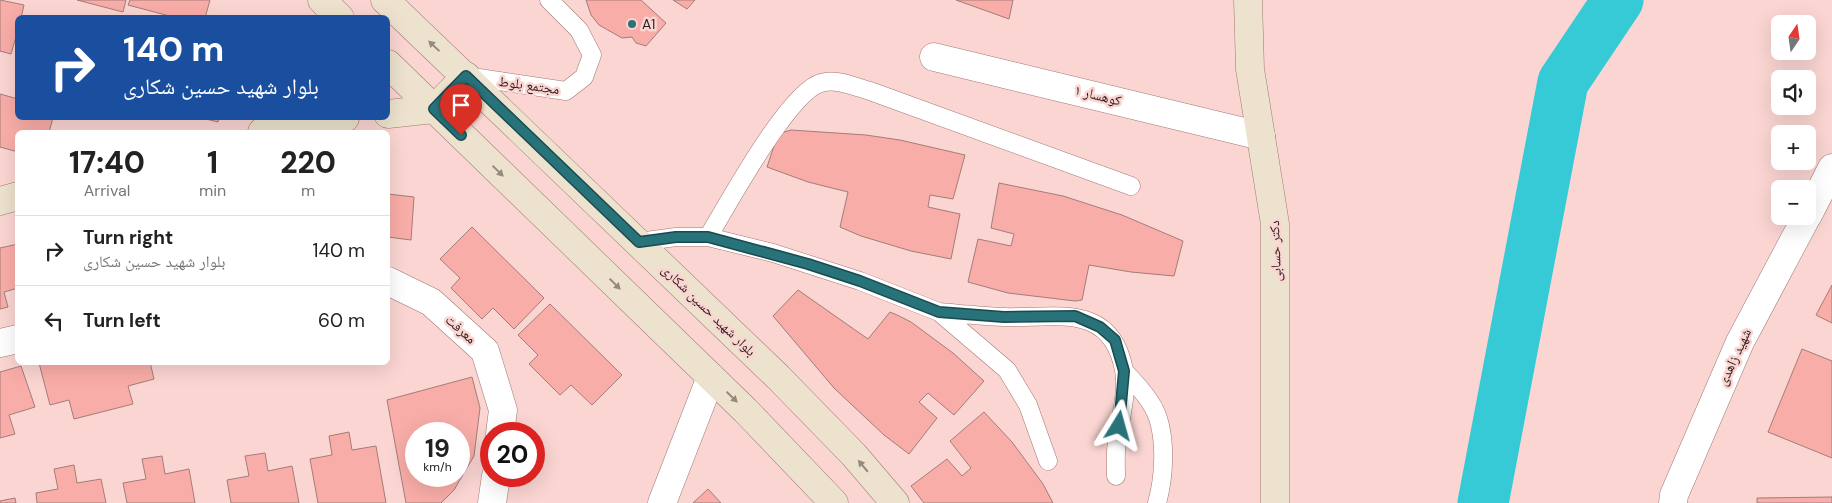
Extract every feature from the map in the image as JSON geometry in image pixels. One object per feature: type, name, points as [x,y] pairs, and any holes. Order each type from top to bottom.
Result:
[{"type":"main road","points":[[322,0],[337,15]]},
{"type":"main road","name":"بلوار شهید حسین شکاری","points":[[385,0],[639,242],[806,406],[854,455],[895,503]]},
{"type":"main road","name":"دکتر حسابی","points":[[1248,0],[1250,68],[1276,224],[1275,503]]},
{"type":"main road","points":[[390,66],[712,377],[834,503]]},
{"type":"main road","points":[[390,114],[434,109],[466,76]]},
{"type":"main road","points":[[271,130],[315,120]]},
{"type":"main road","points":[[0,201],[15,197]]},
{"type":"street","name":"کوهسار ۱","points":[[934,57],[1261,136]]},
{"type":"street","name":"شهید زاهدی","points":[[1816,199],[1832,168]]},
{"type":"street","name":"شهید زاهدی","points":[[1673,503],[1674,495],[1740,342],[1802,225]]},
{"type":"street","name":"معرفت","points":[[390,282],[431,302],[485,351],[503,410],[502,422]]},
{"type":"street","points":[[0,343],[15,340]]},
{"type":"street","points":[[662,503],[712,377]]},
{"type":"street","points":[[492,503],[494,487]]},
{"type":"lane","name":"مجتمع بلوط","points":[[466,76],[566,91],[584,77],[592,55],[579,30],[549,0]]},
{"type":"lane","points":[[708,237],[783,119],[807,89],[821,82],[836,82],[870,90],[1131,186]]},
{"type":"lane","points":[[639,242],[676,237],[708,237],[782,256],[860,281],[939,312],[1004,317],[1075,316],[1100,327],[1115,340],[1124,371],[1122,408],[1116,444],[1116,476]]},
{"type":"lane","points":[[939,312],[1007,370],[1028,405],[1048,461]]},
{"type":"lane","points":[[1124,371],[1146,396],[1158,418],[1163,448],[1157,503]]},
{"type":"building","points":[[0,0],[24,5],[22,15],[15,15],[15,40],[11,54],[0,51]]},
{"type":"building","points":[[77,0],[126,0],[123,12]]},
{"type":"building","points":[[130,0],[210,0],[206,15],[166,15],[128,5]]},
{"type":"building","name":"A1","points":[[586,0],[641,0],[666,23],[646,46],[636,43],[632,37],[622,38],[599,25],[591,15]]},
{"type":"building","name":"A1","points":[[673,0],[695,0],[687,9]]},
{"type":"building","points":[[956,0],[1013,0],[1009,19]]},
{"type":"building","points":[[0,94],[15,98],[15,120],[52,120],[50,130],[15,130],[15,151],[0,147]]},
{"type":"building","points":[[791,130],[866,135],[900,140],[965,155],[953,199],[930,195],[928,207],[960,214],[951,259],[911,251],[861,236],[840,227],[848,192],[808,182],[767,167],[778,134]]},
{"type":"building","points":[[999,183],[1063,196],[1122,215],[1183,241],[1174,276],[1131,272],[1089,265],[1082,300],[1075,301],[1008,293],[968,282],[978,239],[1011,246],[1014,234],[991,228]]},
{"type":"building","points":[[390,194],[414,197],[411,240],[390,237]]},
{"type":"building","points":[[472,227],[544,298],[514,329],[493,308],[482,319],[451,288],[460,278],[440,259]]},
{"type":"building","points":[[15,245],[15,289],[4,292],[8,307],[0,309],[0,248]]},
{"type":"building","points":[[1832,285],[1832,323],[1816,315]]},
{"type":"building","points":[[798,290],[868,339],[890,312],[897,315],[911,322],[953,353],[984,381],[954,415],[928,393],[919,402],[937,418],[909,454],[884,435],[834,388],[773,316]]},
{"type":"building","points":[[550,304],[622,375],[592,405],[571,385],[560,395],[529,364],[538,355],[518,335]]},
{"type":"building","points":[[1802,349],[1832,361],[1832,458],[1768,432]]},
{"type":"building","points":[[40,365],[151,365],[154,379],[128,386],[133,404],[74,419],[69,400],[50,405]]},
{"type":"building","points":[[21,366],[35,407],[9,415],[15,434],[0,438],[0,372]]},
{"type":"building","points":[[472,377],[480,408],[474,456],[470,463],[470,422],[405,422],[405,487],[456,487],[441,503],[406,503],[387,400]]},
{"type":"building","points":[[984,412],[1012,442],[1043,484],[1053,503],[924,503],[911,486],[947,459],[962,476],[971,468],[950,441]]},
{"type":"building","points":[[349,432],[352,450],[376,446],[386,503],[318,503],[310,459],[332,455],[329,436]]},
{"type":"building","points":[[265,453],[268,471],[292,466],[299,503],[231,503],[227,480],[249,476],[245,456]]},
{"type":"building","points":[[162,456],[165,474],[189,469],[195,503],[127,503],[123,483],[146,479],[142,459]]},
{"type":"building","points":[[74,465],[77,483],[101,479],[106,503],[37,503],[36,493],[58,489],[54,469]]},
{"type":"building","points":[[708,489],[721,503],[693,503]]},
{"type":"building","points":[[1832,497],[1832,503],[1757,503],[1757,498]]},
{"type":"building","points":[[15,498],[16,503],[0,503],[0,501]]},
{"type":"waterway","points":[[1483,503],[1563,82],[1618,0]]},
{"type":"place","name":"A1","points":[[632,24]]},
{"type":"route","points":[[461,135],[434,109],[466,76],[639,242],[676,237],[708,237],[808,264],[860,281],[939,312],[1004,317],[1075,316],[1088,321],[1100,327],[1115,340],[1124,371],[1119,426]]}]
